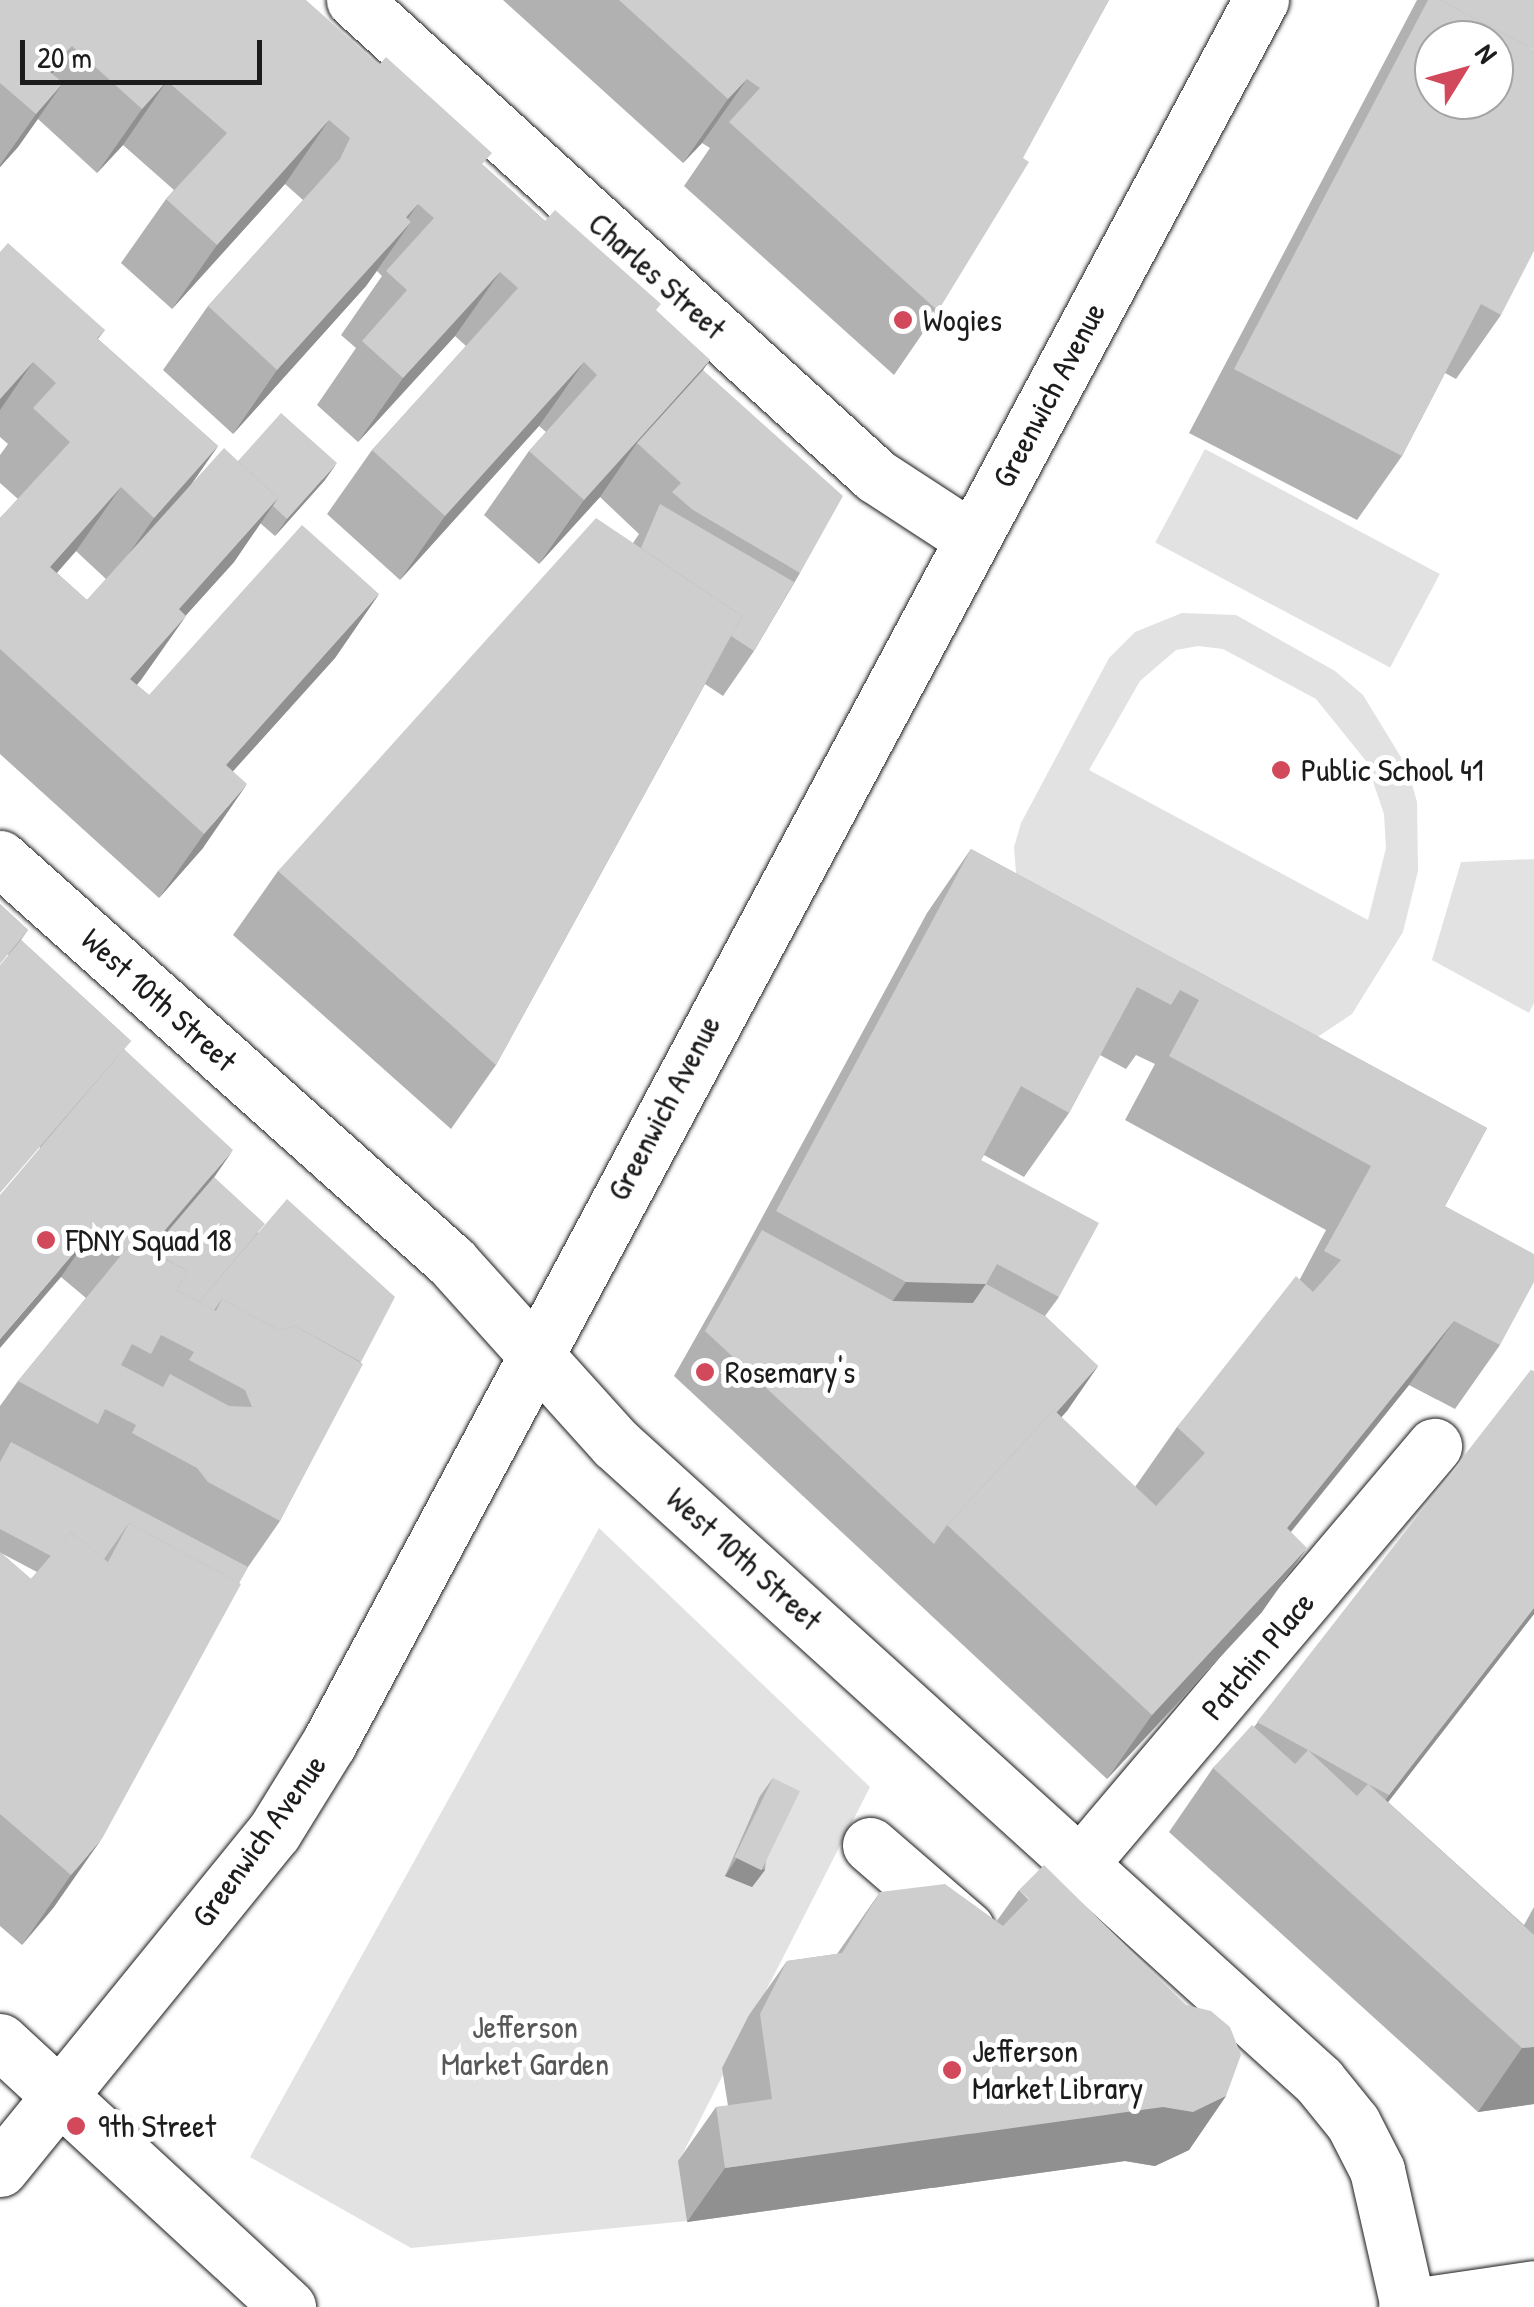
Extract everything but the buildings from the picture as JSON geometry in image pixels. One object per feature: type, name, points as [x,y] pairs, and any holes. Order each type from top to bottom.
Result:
[{"type":"street","name":"Charles Street","points":[[354,0],[876,476],[972,538]]},
{"type":"street","name":"Greenwich Avenue","points":[[0,2169],[300,1791],[1260,0]]},
{"type":"street","name":"West 10th Street","points":[[0,858],[452,1262],[615,1443],[1340,2103],[1377,2170],[1407,2307]]},
{"type":"street","name":"Patchin Place","points":[[1080,1864],[1434,1446]]},
{"type":"street","points":[[870,1845],[967,1929]]},
{"type":"street","points":[[0,2040],[288,2307]]},
{"type":"street","points":[[1407,2307],[1534,2288]]},
{"type":"green space","points":[[1205,449],[1440,574],[1390,667],[1155,543]]},
{"type":"green space","points":[[1182,613],[1236,615],[1335,671],[1363,695],[1407,767],[1417,802],[1418,871],[1403,932],[1352,1014],[1310,1042],[1017,886],[1014,847],[1021,823],[1109,658],[1135,632]],"holes":[[[1198,646],[1223,649],[1316,699],[1366,761],[1384,814],[1386,848],[1368,920],[1089,770],[1140,681],[1176,650]]]},
{"type":"green space","points":[[1534,859],[1534,1003],[1529,1013],[1432,960],[1461,862]]},
{"type":"green space","name":"Jefferson Market Garden","points":[[599,1528],[870,1787],[679,2161],[687,2221],[411,2248],[250,2157]]},
{"type":"place","name":"Wogies","points":[[903,320]]},
{"type":"place","name":"Public School 41","points":[[1281,770]]},
{"type":"place","name":"FDNY Squad 18","points":[[46,1240]]},
{"type":"place","name":"Rosemary's","points":[[705,1372]]},
{"type":"place","name":"Jefferson Market Library","points":[[952,2070]]},
{"type":"place","name":"9th Street","points":[[76,2126]]}]
